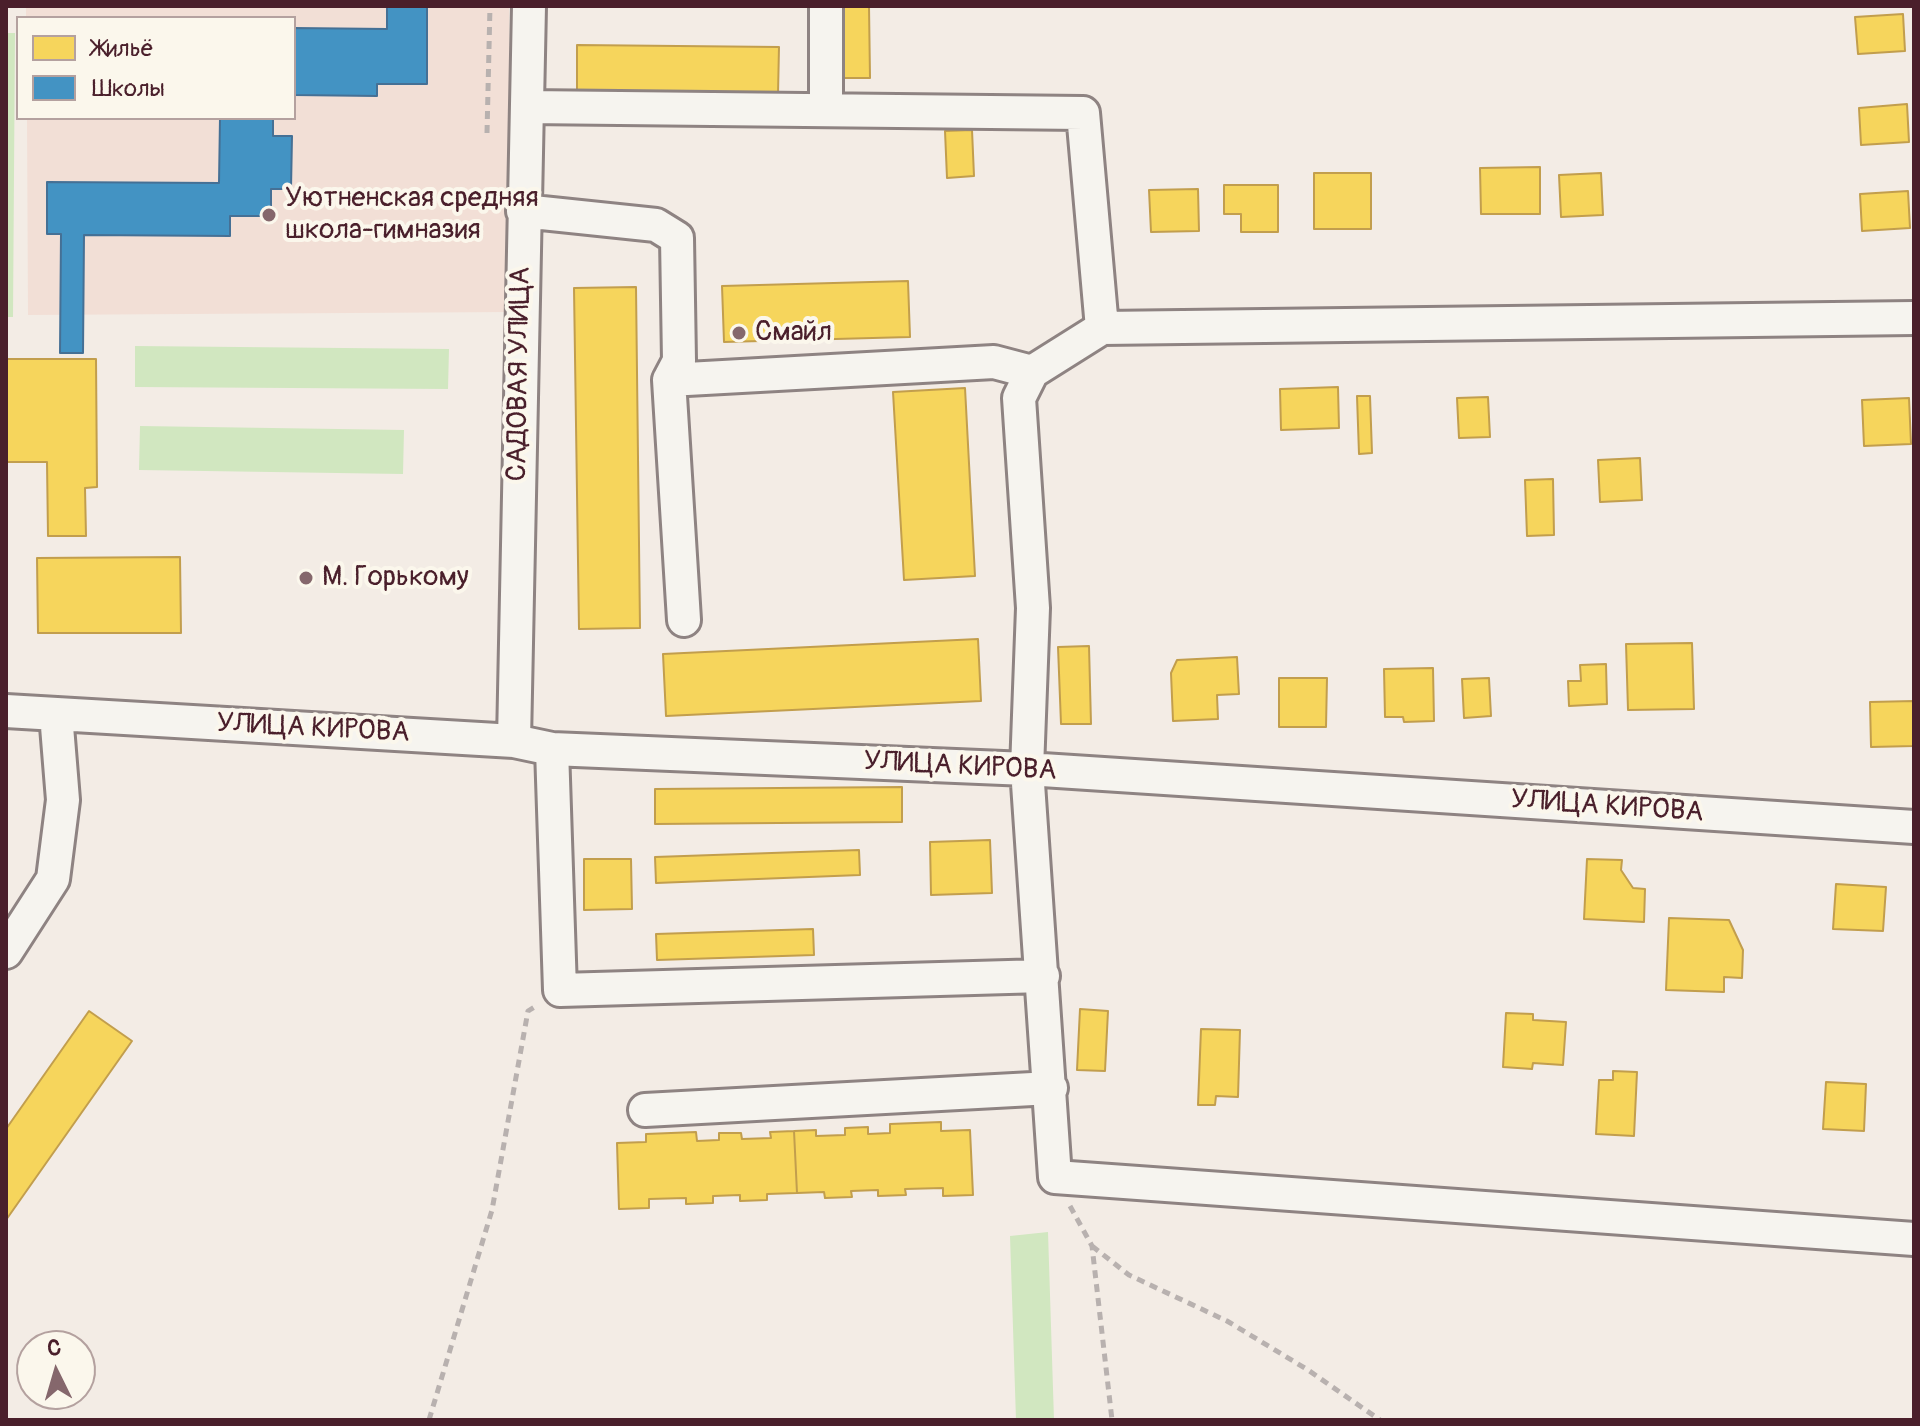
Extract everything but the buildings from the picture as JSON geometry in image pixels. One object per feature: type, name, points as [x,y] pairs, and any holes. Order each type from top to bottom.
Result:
[{"type":"street","name":"САДОВАЯ УЛИЦА","points":[[514,741],[529,6]]},
{"type":"street","points":[[826,6],[826,110]]},
{"type":"street","points":[[527,107],[1083,113],[1102,328]]},
{"type":"street","points":[[523,211],[656,225],[677,238],[679,361],[669,380],[684,620]]},
{"type":"street","points":[[1914,318],[1102,328],[1032,372],[1019,398],[1033,608],[1027,769],[1055,1177],[1450,1204],[1579,1218],[1914,1239]]},
{"type":"street","points":[[669,380],[994,362],[1032,372]]},
{"type":"street","name":"УЛИЦА КИРОВА","points":[[6,711],[514,741],[552,749],[1027,769],[1914,827]]},
{"type":"street","points":[[12,936],[53,879],[63,800],[56,714]]},
{"type":"street","points":[[552,749],[560,990],[1043,976]]},
{"type":"street","points":[[645,1110],[1051,1088]]},
{"type":"path","points":[[487,133],[490,6]]},
{"type":"path","points":[[429,1420],[492,1210],[528,1011],[560,990]]},
{"type":"path","points":[[1055,1177],[1092,1246],[1112,1420]]},
{"type":"path","points":[[1092,1246],[1129,1275],[1241,1329],[1380,1420]]},
{"type":"shaded area","name":"Уютненская средняя школа-гимназия","points":[[26,6],[509,6],[511,312],[28,315],[27,120],[296,120],[296,16],[26,16]]},
{"type":"green space","points":[[6,33],[15,33],[13,317],[6,317]]},
{"type":"green space","points":[[135,346],[449,349],[448,389],[135,387]]},
{"type":"green space","points":[[140,426],[404,430],[403,474],[139,470]]},
{"type":"green space","points":[[1048,1232],[1054,1420],[1016,1420],[1010,1236]]},
{"type":"place","name":"Уютненская средняя школа-гимназия","points":[[269,215]]},
{"type":"place","name":"Смайл","points":[[739,333]]},
{"type":"place","name":"М. Горькому","points":[[306,578]]}]
